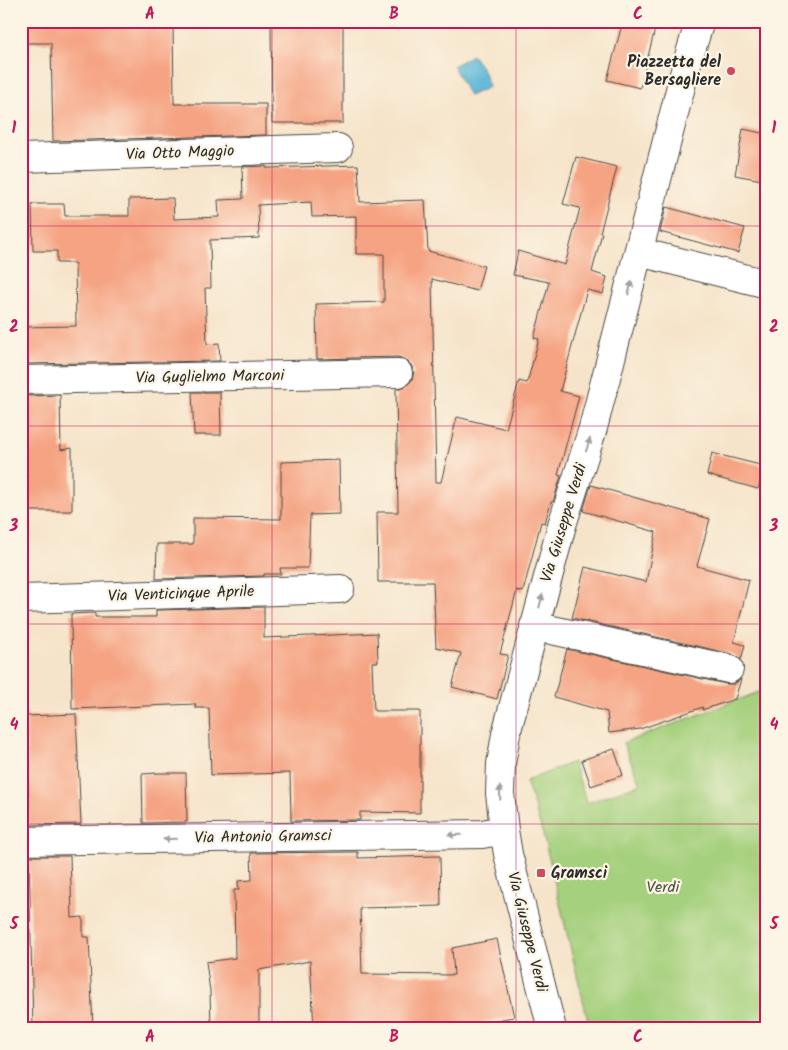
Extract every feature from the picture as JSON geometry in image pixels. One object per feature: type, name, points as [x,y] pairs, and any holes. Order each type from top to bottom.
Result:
[{"type":"street","name":"Via Giuseppe Verdi","points":[[552,1029],[504,830],[500,793],[501,764],[506,734],[534,626],[562,525],[594,428],[687,63],[700,21]]},
{"type":"street","name":"Via Otto Maggio","points":[[21,158],[338,148]]},
{"type":"street","points":[[639,252],[767,284]]},
{"type":"street","name":"Via Guglielmo Marconi","points":[[21,380],[398,373]]},
{"type":"street","name":"Via Venticinque Aprile","points":[[21,599],[340,589]]},
{"type":"street","points":[[534,626],[729,669]]},
{"type":"street","name":"Via Antonio Gramsci","points":[[21,841],[482,834],[504,830]]},
{"type":"green space","name":"Verdi","points":[[767,689],[767,1029],[590,1029],[543,834],[526,781],[573,762],[587,803],[640,784],[623,743]]},
{"type":"water","points":[[472,55],[483,70],[489,87],[469,96],[453,66]]},
{"type":"building","points":[[21,21],[173,21],[174,104],[266,104],[266,135],[53,141],[51,43],[21,43]]},
{"type":"building","points":[[271,21],[343,21],[343,123],[272,123]]},
{"type":"building","points":[[623,21],[657,21],[640,88],[607,80]]},
{"type":"building","points":[[743,129],[767,134],[767,181],[735,175]]},
{"type":"building","points":[[576,157],[617,167],[592,272],[607,277],[603,294],[587,290],[560,391],[579,396],[558,475],[561,476],[553,502],[551,502],[545,523],[541,522],[523,592],[517,590],[500,654],[508,655],[497,699],[452,687],[461,653],[436,647],[433,582],[378,582],[377,512],[398,512],[396,389],[406,386],[412,380],[414,372],[406,360],[398,357],[317,359],[316,304],[384,302],[384,254],[356,254],[356,216],[312,217],[311,202],[258,205],[259,238],[210,240],[211,288],[205,288],[207,344],[219,343],[220,361],[21,364],[21,327],[76,326],[75,263],[57,263],[57,251],[33,251],[32,204],[64,204],[65,216],[129,216],[129,199],[173,198],[174,219],[219,217],[218,200],[243,199],[242,167],[358,165],[360,202],[425,200],[428,251],[484,266],[477,291],[432,279],[436,482],[441,482],[457,417],[506,429],[519,381],[527,383],[539,339],[534,338],[549,282],[513,275],[518,251],[565,265],[580,208],[563,204]]},
{"type":"building","points":[[666,207],[745,228],[738,253],[660,232]]},
{"type":"building","points":[[192,392],[220,392],[221,435],[194,435]]},
{"type":"building","points":[[60,395],[61,450],[72,448],[72,511],[27,511],[27,472],[23,472],[23,398],[27,396]]},
{"type":"building","points":[[712,453],[764,466],[758,489],[707,475]]},
{"type":"building","points":[[339,460],[340,514],[310,515],[308,568],[280,568],[281,574],[264,574],[264,576],[156,579],[157,544],[193,544],[193,518],[281,519],[281,462]]},
{"type":"building","points":[[591,485],[710,519],[697,566],[749,580],[734,642],[745,645],[741,660],[732,654],[572,618],[585,567],[646,582],[656,532],[583,511]]},
{"type":"building","points":[[264,607],[264,638],[377,633],[378,662],[372,662],[374,711],[420,711],[420,813],[360,812],[360,820],[291,821],[290,773],[211,775],[209,708],[195,708],[196,704],[72,709],[71,614],[95,613],[95,617],[156,617],[156,610]]},
{"type":"building","points":[[567,649],[726,684],[734,684],[741,679],[735,699],[702,710],[703,707],[640,729],[609,733],[607,712],[554,697]]},
{"type":"building","points":[[76,714],[81,824],[29,825],[26,716]]},
{"type":"building","points":[[614,749],[623,775],[591,786],[582,760]]},
{"type":"building","points":[[186,773],[187,822],[143,823],[142,774]]},
{"type":"building","points":[[358,852],[358,858],[440,856],[441,906],[360,908],[362,974],[454,975],[452,948],[497,939],[514,1017],[443,1029],[357,1029],[357,1024],[314,1028],[310,961],[259,970],[259,1029],[211,1029],[210,991],[206,962],[235,958],[234,890],[239,890],[238,881],[252,880],[251,853]]},
{"type":"building","points":[[29,856],[70,856],[72,918],[83,917],[83,937],[89,937],[93,1029],[33,1029]]},
{"type":"place","name":"Piazzetta del Bersagliere","points":[[731,71]]},
{"type":"place","name":"Gramsci","points":[[541,873]]}]
